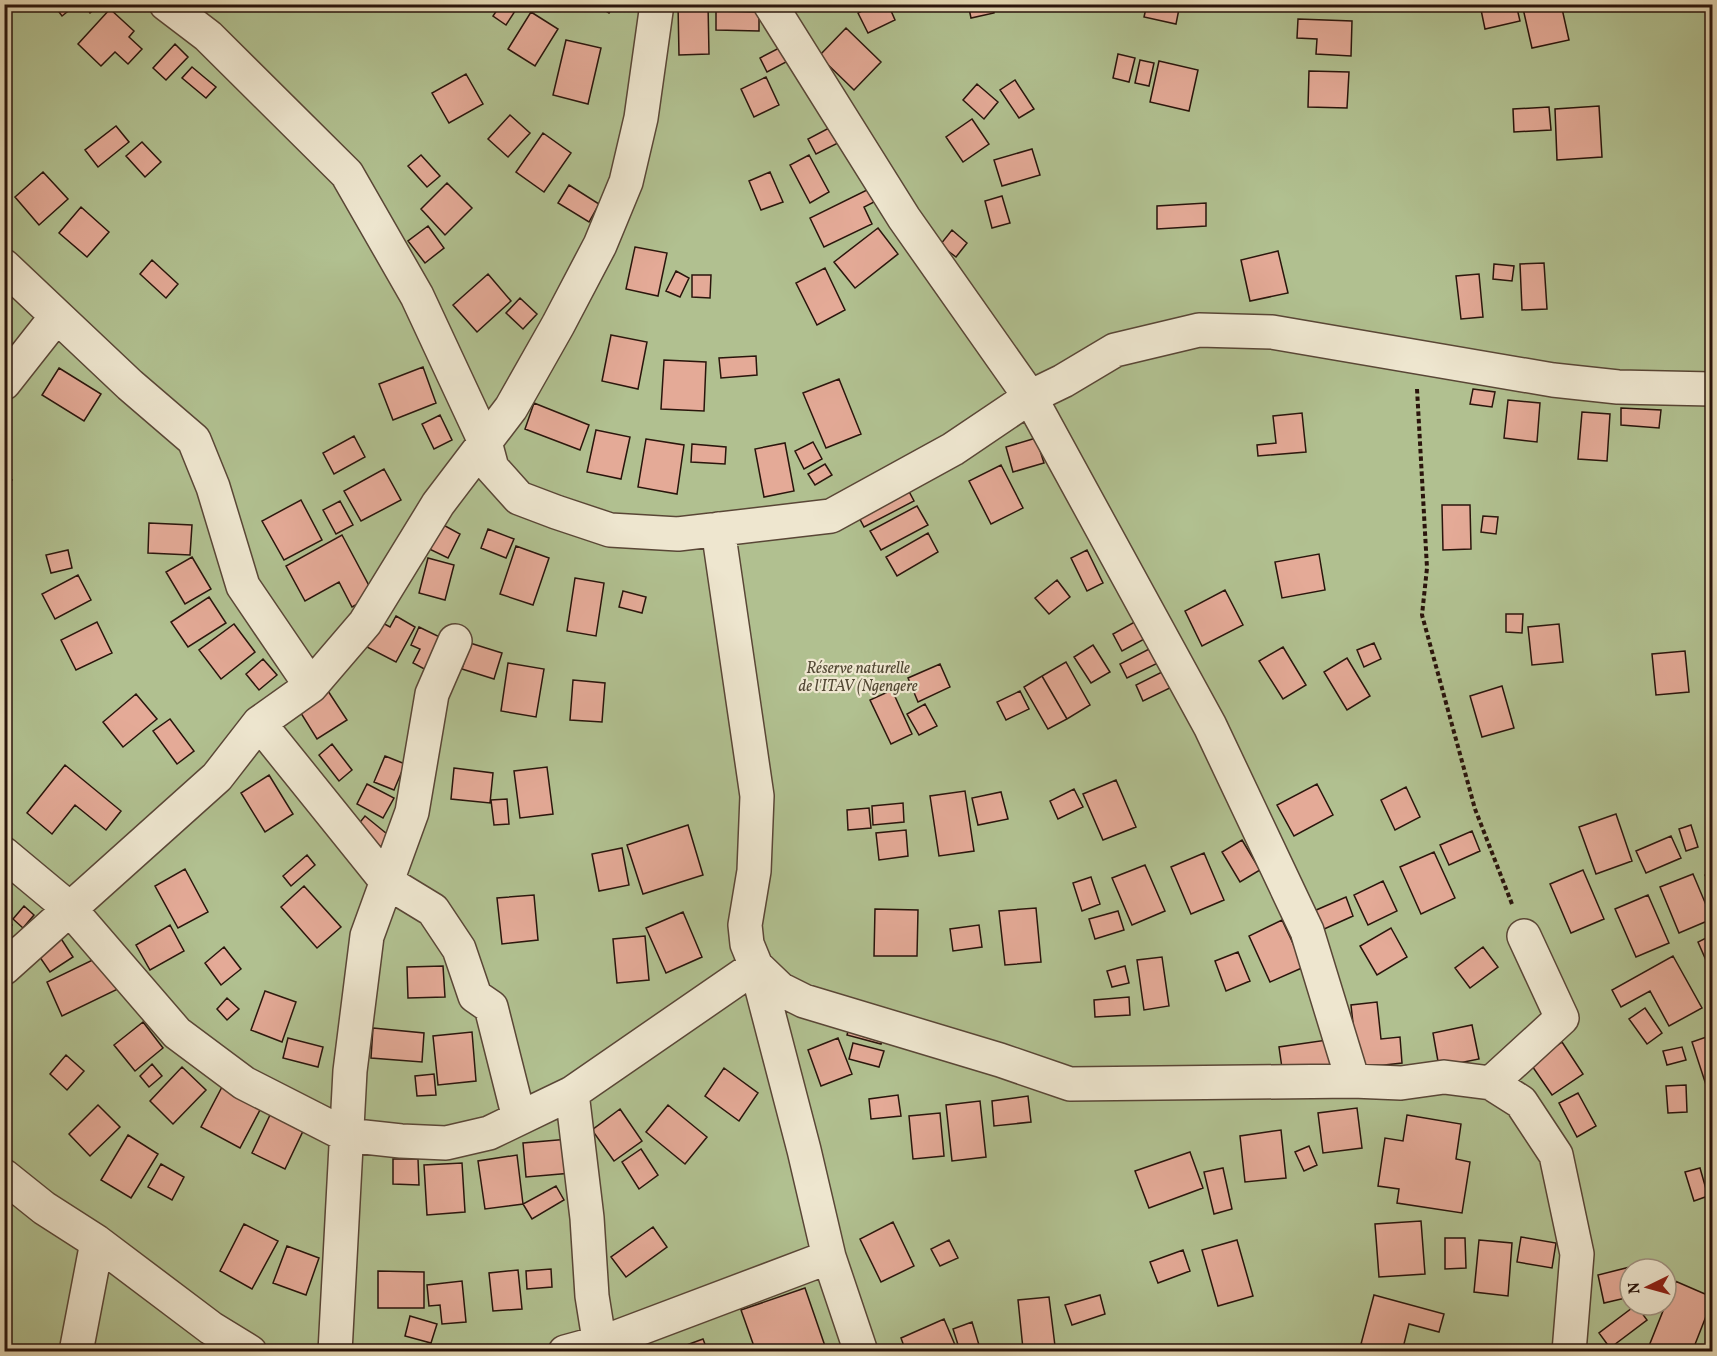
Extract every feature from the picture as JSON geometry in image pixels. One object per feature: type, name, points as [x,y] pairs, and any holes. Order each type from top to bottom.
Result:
[{"type":"street","points":[[166,4],[208,36],[347,174],[417,296],[485,442],[492,468],[519,498],[610,530],[678,534],[831,516],[953,450],[1030,397],[1063,381],[1115,350],[1199,330],[1272,332],[1553,380],[1596,385],[1713,389]]},
{"type":"street","points":[[4,968],[217,777],[259,723],[311,686],[365,623],[438,504],[511,408],[600,245],[626,182],[641,118],[657,4]]},
{"type":"street","points":[[770,4],[904,218],[1030,397],[1210,726],[1307,931],[1353,1081]]},
{"type":"street","points":[[4,266],[130,385],[195,440],[213,487],[243,586],[311,686]]},
{"type":"street","points":[[4,383],[56,317]]},
{"type":"street","points":[[718,529],[757,796],[754,871],[745,925],[747,944],[756,966],[829,1257],[861,1352]]},
{"type":"street","points":[[335,1352],[350,1071],[367,936],[412,812],[432,694],[455,641]]},
{"type":"street","points":[[259,723],[387,882],[433,910],[459,949],[475,996],[491,1007],[519,1118]]},
{"type":"street","points":[[4,854],[70,909],[177,1033],[244,1083],[346,1134],[401,1141],[446,1143],[489,1133],[572,1093],[756,966]]},
{"type":"street","points":[[1491,1083],[1562,1018],[1524,936]]},
{"type":"street","points":[[756,966],[780,989],[804,1001],[959,1047],[1070,1084],[1353,1081],[1401,1083],[1444,1077],[1491,1083],[1521,1102],[1556,1155],[1577,1254],[1569,1352]]},
{"type":"street","points":[[572,1093],[588,1218],[591,1296],[600,1347]]},
{"type":"street","points":[[4,1176],[44,1208],[97,1242],[211,1328],[250,1352]]},
{"type":"street","points":[[76,1352],[97,1242]]},
{"type":"street","points":[[565,1352],[600,1347],[829,1257]]},
{"type":"path","points":[[1415,356],[1427,568],[1422,615],[1475,809],[1524,936]]},
{"type":"green space","name":"Réserve naturelle de l'ITAV (Ngengere","points":[[5,5],[1712,5],[1712,1351],[5,1352]]},
{"type":"building","points":[[53,4],[77,4],[62,16]]},
{"type":"building","points":[[84,4],[101,4],[90,13]]},
{"type":"building","points":[[501,4],[519,5],[506,25],[493,16]]},
{"type":"building","points":[[594,4],[614,4],[609,13]]},
{"type":"building","points":[[678,4],[708,4],[709,54],[679,55]]},
{"type":"building","points":[[875,4],[888,4],[895,20],[868,33],[858,13]]},
{"type":"building","points":[[968,4],[993,4],[994,13],[971,18]]},
{"type":"building","points":[[1147,4],[1180,4],[1176,24],[1144,17]]},
{"type":"building","points":[[1516,4],[1520,21],[1485,29],[1480,5]]},
{"type":"building","points":[[1522,4],[1561,4],[1569,40],[1532,48]]},
{"type":"building","points":[[110,9],[134,31],[129,37],[142,49],[128,64],[115,52],[101,66],[78,44]]},
{"type":"building","points":[[716,11],[759,12],[759,31],[716,30]]},
{"type":"building","points":[[531,12],[558,29],[535,66],[508,49]]},
{"type":"building","points":[[1298,19],[1352,21],[1351,56],[1316,54],[1317,39],[1297,38]]},
{"type":"building","points":[[846,28],[881,62],[854,90],[819,56]]},
{"type":"building","points":[[566,40],[601,48],[588,104],[553,95]]},
{"type":"building","points":[[175,44],[188,57],[166,80],[153,68]]},
{"type":"building","points":[[781,47],[788,61],[767,72],[760,58]]},
{"type":"building","points":[[1118,54],[1135,58],[1129,82],[1113,78]]},
{"type":"building","points":[[1140,60],[1154,63],[1149,86],[1135,83]]},
{"type":"building","points":[[1159,61],[1198,70],[1189,111],[1150,102]]},
{"type":"building","points":[[192,67],[216,87],[206,98],[182,78]]},
{"type":"building","points":[[1309,71],[1349,72],[1347,108],[1308,107]]},
{"type":"building","points":[[466,74],[483,104],[449,123],[432,93]]},
{"type":"building","points":[[766,77],[779,105],[754,117],[741,89]]},
{"type":"building","points":[[1015,80],[1034,109],[1019,118],[1000,90]]},
{"type":"building","points":[[977,84],[998,102],[984,119],[963,100]]},
{"type":"building","points":[[1599,106],[1602,157],[1557,160],[1555,109]]},
{"type":"building","points":[[1549,107],[1551,130],[1514,132],[1513,109]]},
{"type":"building","points":[[510,115],[530,133],[508,157],[488,139]]},
{"type":"building","points":[[972,119],[989,144],[963,162],[946,137]]},
{"type":"building","points":[[116,126],[129,142],[98,167],[85,150]]},
{"type":"building","points":[[829,128],[838,143],[816,154],[808,139]]},
{"type":"building","points":[[543,133],[571,153],[544,192],[516,172]]},
{"type":"building","points":[[142,142],[161,162],[145,177],[126,156]]},
{"type":"building","points":[[1032,149],[1040,175],[1002,186],[994,160]]},
{"type":"building","points":[[421,155],[440,176],[427,187],[408,166]]},
{"type":"building","points":[[809,155],[829,192],[810,203],[790,165]]},
{"type":"building","points":[[43,172],[68,199],[39,225],[15,197]]},
{"type":"building","points":[[770,172],[783,202],[761,210],[749,181]]},
{"type":"building","points":[[447,183],[472,208],[445,235],[421,209]]},
{"type":"building","points":[[569,185],[599,204],[589,222],[558,203]]},
{"type":"building","points":[[871,188],[878,200],[864,207],[872,224],[824,247],[810,218]]},
{"type":"building","points":[[1002,196],[1010,223],[992,228],[985,201]]},
{"type":"building","points":[[1206,203],[1206,226],[1157,229],[1157,206]]},
{"type":"building","points":[[81,207],[109,232],[87,257],[59,233]]},
{"type":"building","points":[[428,226],[444,248],[425,263],[408,241]]},
{"type":"building","points":[[878,228],[898,254],[855,288],[834,262]]},
{"type":"building","points":[[952,230],[967,243],[956,257],[940,245]]},
{"type":"building","points":[[635,247],[667,253],[658,296],[626,289]]},
{"type":"building","points":[[1278,251],[1288,293],[1250,301],[1241,260]]},
{"type":"building","points":[[152,260],[178,284],[166,298],[140,274]]},
{"type":"building","points":[[1544,263],[1547,309],[1522,310],[1520,264]]},
{"type":"building","points":[[1494,264],[1514,266],[1512,281],[1493,279]]},
{"type":"building","points":[[825,268],[845,310],[817,325],[796,283]]},
{"type":"building","points":[[676,271],[689,278],[680,297],[666,291]]},
{"type":"building","points":[[488,274],[511,301],[477,332],[453,305]]},
{"type":"building","points":[[1479,274],[1483,317],[1461,319],[1456,276]]},
{"type":"building","points":[[692,275],[711,275],[710,298],[692,297]]},
{"type":"building","points":[[520,298],[537,314],[523,329],[506,313]]},
{"type":"building","points":[[611,335],[647,342],[638,389],[602,381]]},
{"type":"building","points":[[756,356],[757,375],[721,378],[719,358]]},
{"type":"building","points":[[664,360],[706,362],[704,411],[661,409]]},
{"type":"building","points":[[423,367],[436,403],[393,420],[379,384]]},
{"type":"building","points":[[59,368],[101,394],[84,421],[42,395]]},
{"type":"building","points":[[839,379],[861,434],[826,448],[803,393]]},
{"type":"building","points":[[1473,389],[1495,392],[1492,407],[1470,404]]},
{"type":"building","points":[[1508,400],[1540,403],[1537,442],[1504,438]]},
{"type":"building","points":[[534,403],[589,425],[580,450],[525,429]]},
{"type":"building","points":[[1621,408],[1661,410],[1659,428],[1621,425]]},
{"type":"building","points":[[1582,412],[1610,414],[1607,461],[1578,459]]},
{"type":"building","points":[[1302,413],[1306,452],[1258,456],[1257,445],[1276,443],[1273,416]]},
{"type":"building","points":[[440,415],[452,440],[434,449],[422,424]]},
{"type":"building","points":[[596,430],[630,437],[621,479],[587,472]]},
{"type":"building","points":[[354,436],[365,457],[334,474],[323,453]]},
{"type":"building","points":[[1036,438],[1044,463],[1013,472],[1006,447]]},
{"type":"building","points":[[646,439],[684,445],[677,494],[638,487]]},
{"type":"building","points":[[813,442],[822,459],[804,469],[795,451]]},
{"type":"building","points":[[785,443],[794,491],[764,497],[755,449]]},
{"type":"building","points":[[692,444],[726,447],[725,464],[691,462]]},
{"type":"building","points":[[825,464],[832,475],[815,485],[808,474]]},
{"type":"building","points":[[1001,465],[1023,508],[991,524],[969,481]]},
{"type":"building","points":[[384,469],[401,500],[361,521],[344,491]]},
{"type":"building","points":[[4,475],[12,480],[4,490]]},
{"type":"building","points":[[904,482],[914,501],[864,527],[854,508]]},
{"type":"building","points":[[301,500],[322,540],[284,560],[262,521]]},
{"type":"building","points":[[340,501],[353,525],[336,534],[323,510]]},
{"type":"building","points":[[1442,505],[1470,505],[1471,549],[1443,550]]},
{"type":"building","points":[[917,506],[928,525],[881,550],[870,531]]},
{"type":"building","points":[[1483,516],[1498,517],[1496,534],[1481,532]]},
{"type":"building","points":[[436,521],[460,534],[448,558],[423,546]]},
{"type":"building","points":[[149,523],[192,525],[190,555],[148,553]]},
{"type":"building","points":[[488,529],[514,539],[506,558],[481,548]]},
{"type":"building","points":[[928,533],[938,552],[897,576],[886,557]]},
{"type":"building","points":[[342,535],[374,595],[352,607],[339,582],[305,601],[286,566]]},
{"type":"building","points":[[516,546],[549,558],[533,605],[500,594]]},
{"type":"building","points":[[68,550],[72,568],[51,573],[46,555]]},
{"type":"building","points":[[1087,550],[1103,583],[1087,591],[1071,558]]},
{"type":"building","points":[[1319,554],[1325,590],[1282,598],[1275,562]]},
{"type":"building","points":[[192,557],[211,589],[185,604],[166,572]]},
{"type":"building","points":[[428,558],[454,565],[445,600],[419,593]]},
{"type":"building","points":[[78,575],[91,600],[55,619],[42,594]]},
{"type":"building","points":[[575,578],[604,583],[596,636],[567,631]]},
{"type":"building","points":[[1057,580],[1070,597],[1049,614],[1035,598]]},
{"type":"building","points":[[1225,590],[1243,625],[1202,646],[1185,611]]},
{"type":"building","points":[[623,591],[646,597],[642,613],[619,607]]},
{"type":"building","points":[[209,597],[226,623],[188,647],[171,622]]},
{"type":"building","points":[[1506,614],[1523,614],[1522,633],[1506,632]]},
{"type":"building","points":[[396,616],[415,627],[396,662],[365,646],[379,621],[390,627]]},
{"type":"building","points":[[1140,619],[1150,636],[1122,651],[1113,634]]},
{"type":"building","points":[[97,622],[112,653],[76,670],[61,640]]},
{"type":"building","points":[[234,624],[255,652],[221,679],[199,650]]},
{"type":"building","points":[[1559,624],[1563,662],[1532,665],[1528,627]]},
{"type":"building","points":[[419,627],[446,640],[430,672],[413,663],[420,649],[411,645]]},
{"type":"building","points":[[470,643],[502,653],[494,679],[462,669]]},
{"type":"building","points":[[1374,643],[1381,659],[1364,667],[1357,650]]},
{"type":"building","points":[[1093,645],[1110,672],[1091,683],[1074,657]]},
{"type":"building","points":[[1153,647],[1160,662],[1127,678],[1120,664]]},
{"type":"building","points":[[1283,647],[1306,685],[1283,699],[1259,661]]},
{"type":"building","points":[[1685,651],[1689,692],[1656,695],[1652,654]]},
{"type":"building","points":[[1347,658],[1370,696],[1347,710],[1324,672]]},
{"type":"building","points":[[263,659],[277,675],[259,690],[246,674]]},
{"type":"building","points":[[1066,662],[1090,705],[1067,719],[1042,676]]},
{"type":"building","points":[[508,663],[544,669],[536,717],[501,711]]},
{"type":"building","points":[[940,664],[950,687],[918,702],[908,678]]},
{"type":"building","points":[[1164,671],[1172,687],[1143,701],[1136,685]]},
{"type":"building","points":[[1042,676],[1067,719],[1048,729],[1024,687]]},
{"type":"building","points":[[573,680],[605,683],[602,722],[570,720]]},
{"type":"building","points":[[1502,686],[1514,728],[1482,737],[1470,696]]},
{"type":"building","points":[[892,690],[912,734],[891,744],[870,700]]},
{"type":"building","points":[[328,691],[347,720],[317,739],[299,710]]},
{"type":"building","points":[[1020,691],[1029,709],[1006,720],[997,702]]},
{"type":"building","points":[[136,694],[157,719],[123,747],[103,722]]},
{"type":"building","points":[[925,704],[937,726],[919,735],[907,714]]},
{"type":"building","points":[[170,719],[194,751],[177,764],[153,731]]},
{"type":"building","points":[[332,744],[352,770],[339,781],[319,755]]},
{"type":"building","points":[[385,756],[405,764],[394,790],[374,782]]},
{"type":"building","points":[[65,765],[121,811],[106,830],[75,805],[52,834],[27,813]]},
{"type":"building","points":[[547,767],[553,814],[520,818],[514,771]]},
{"type":"building","points":[[454,768],[493,773],[490,803],[451,799]]},
{"type":"building","points":[[269,775],[293,814],[265,832],[241,793]]},
{"type":"building","points":[[1116,780],[1136,827],[1103,840],[1083,794]]},
{"type":"building","points":[[367,784],[394,798],[383,818],[357,804]]},
{"type":"building","points":[[1317,784],[1333,815],[1294,836],[1277,805]]},
{"type":"building","points":[[1406,787],[1420,817],[1395,830],[1381,800]]},
{"type":"building","points":[[1074,789],[1083,807],[1058,819],[1050,801]]},
{"type":"building","points":[[965,791],[974,851],[939,856],[930,796]]},
{"type":"building","points":[[1001,792],[1008,819],[978,825],[972,798]]},
{"type":"building","points":[[507,799],[509,824],[494,825],[491,800]]},
{"type":"building","points":[[903,803],[904,822],[873,825],[872,806]]},
{"type":"building","points":[[869,808],[871,828],[848,830],[847,810]]},
{"type":"building","points":[[1616,814],[1632,861],[1596,874],[1579,827]]},
{"type":"building","points":[[1712,815],[1712,835],[1706,817]]},
{"type":"building","points":[[365,816],[392,838],[381,852],[353,831]]},
{"type":"building","points":[[688,825],[703,875],[643,894],[627,845]]},
{"type":"building","points":[[1691,825],[1698,847],[1686,851],[1679,829]]},
{"type":"building","points":[[906,830],[908,856],[879,860],[876,833]]},
{"type":"building","points":[[1472,831],[1480,851],[1449,865],[1440,845]]},
{"type":"building","points":[[1671,836],[1681,858],[1646,873],[1636,851]]},
{"type":"building","points":[[1242,840],[1260,870],[1240,882],[1222,852]]},
{"type":"building","points":[[622,848],[629,885],[599,891],[592,854]]},
{"type":"building","points":[[1434,852],[1455,898],[1421,914],[1400,867]]},
{"type":"building","points":[[1204,853],[1224,900],[1191,914],[1171,867]]},
{"type":"building","points":[[307,855],[315,865],[291,886],[283,876]]},
{"type":"building","points":[[1145,865],[1165,911],[1132,925],[1112,878]]},
{"type":"building","points":[[185,869],[208,912],[178,928],[155,886]]},
{"type":"building","points":[[1583,870],[1604,919],[1571,933],[1550,884]]},
{"type":"building","points":[[1712,871],[1712,890],[1705,875]]},
{"type":"building","points":[[1693,874],[1712,919],[1679,933],[1660,887]]},
{"type":"building","points":[[1091,877],[1100,904],[1082,911],[1073,883]]},
{"type":"building","points":[[1383,881],[1397,911],[1368,925],[1354,895]]},
{"type":"building","points":[[304,886],[341,927],[317,948],[281,907]]},
{"type":"building","points":[[534,895],[538,940],[502,944],[497,898]]},
{"type":"building","points":[[1648,895],[1669,943],[1636,957],[1615,909]]},
{"type":"building","points":[[1346,897],[1353,916],[1322,930],[1314,911]]},
{"type":"building","points":[[24,906],[34,915],[23,928],[13,919]]},
{"type":"building","points":[[1036,908],[1041,962],[1005,965],[999,911]]},
{"type":"building","points":[[875,909],[918,910],[917,956],[874,956]]},
{"type":"building","points":[[1118,911],[1124,930],[1095,939],[1089,919]]},
{"type":"building","points":[[683,912],[702,957],[666,973],[646,928]]},
{"type":"building","points":[[4,917],[12,925],[4,933]]},
{"type":"building","points":[[1282,920],[1304,967],[1270,982],[1249,936]]},
{"type":"building","points":[[170,925],[184,951],[150,970],[136,945]]},
{"type":"building","points":[[979,925],[982,947],[953,951],[950,929]]},
{"type":"building","points":[[1391,928],[1407,957],[1377,975],[1360,946]]},
{"type":"building","points":[[58,934],[73,957],[50,972],[35,950]]},
{"type":"building","points":[[1712,935],[1712,974],[1698,942]]},
{"type":"building","points":[[645,936],[649,980],[617,983],[613,939]]},
{"type":"building","points":[[224,947],[241,969],[221,985],[205,963]]},
{"type":"building","points":[[1483,947],[1498,967],[1470,988],[1455,968]]},
{"type":"building","points":[[1238,952],[1250,981],[1226,991],[1215,961]]},
{"type":"building","points":[[105,954],[120,988],[62,1016],[47,982]]},
{"type":"building","points":[[1673,956],[1702,1008],[1669,1026],[1650,991],[1621,1007],[1612,990]]},
{"type":"building","points":[[1162,957],[1169,1006],[1144,1010],[1137,960]]},
{"type":"building","points":[[443,966],[445,997],[408,998],[407,967]]},
{"type":"building","points":[[1125,966],[1129,983],[1112,987],[1107,971]]},
{"type":"building","points":[[265,991],[296,1002],[282,1042],[251,1030]]},
{"type":"building","points":[[1129,997],[1130,1015],[1095,1017],[1094,1000]]},
{"type":"building","points":[[227,998],[239,1009],[227,1020],[217,1009]]},
{"type":"building","points":[[1377,1002],[1381,1039],[1400,1037],[1402,1063],[1358,1068],[1351,1005]]},
{"type":"building","points":[[1645,1008],[1662,1033],[1647,1044],[1629,1019]]},
{"type":"building","points":[[851,1021],[885,1030],[881,1044],[847,1035]]},
{"type":"building","points":[[143,1022],[163,1048],[135,1071],[114,1045]]},
{"type":"building","points":[[1472,1025],[1479,1059],[1439,1067],[1433,1033]]},
{"type":"building","points":[[373,1028],[424,1033],[422,1062],[371,1058]]},
{"type":"building","points":[[472,1032],[476,1081],[438,1085],[433,1036]]},
{"type":"building","points":[[1712,1035],[1712,1089],[1708,1091],[1692,1042]]},
{"type":"building","points":[[288,1038],[323,1047],[318,1067],[283,1058]]},
{"type":"building","points":[[838,1038],[852,1074],[821,1086],[808,1050]]},
{"type":"building","points":[[1327,1040],[1332,1067],[1283,1075],[1279,1047]]},
{"type":"building","points":[[1562,1042],[1583,1074],[1552,1095],[1530,1063]]},
{"type":"building","points":[[853,1043],[884,1051],[879,1067],[849,1059]]},
{"type":"building","points":[[1682,1047],[1686,1060],[1667,1065],[1663,1051]]},
{"type":"building","points":[[66,1055],[84,1071],[67,1090],[50,1074]]},
{"type":"building","points":[[152,1064],[162,1076],[149,1087],[140,1076]]},
{"type":"building","points":[[182,1067],[206,1090],[173,1124],[150,1101]]},
{"type":"building","points":[[724,1068],[758,1093],[739,1121],[705,1096]]},
{"type":"building","points":[[434,1074],[436,1095],[417,1096],[415,1076]]},
{"type":"building","points":[[1686,1085],[1687,1112],[1668,1113],[1666,1086]]},
{"type":"building","points":[[222,1087],[261,1108],[240,1148],[201,1127]]},
{"type":"building","points":[[1578,1093],[1596,1126],[1577,1137],[1559,1103]]},
{"type":"building","points":[[898,1095],[901,1116],[871,1119],[869,1099]]},
{"type":"building","points":[[1028,1096],[1031,1122],[994,1126],[992,1101]]},
{"type":"building","points":[[980,1101],[986,1157],[952,1161],[946,1105]]},
{"type":"building","points":[[98,1105],[120,1127],[90,1156],[69,1134]]},
{"type":"building","points":[[668,1105],[707,1137],[685,1164],[646,1132]]},
{"type":"building","points":[[1357,1108],[1362,1148],[1323,1153],[1318,1113]]},
{"type":"building","points":[[620,1109],[642,1141],[614,1161],[592,1130]]},
{"type":"building","points":[[271,1113],[304,1129],[285,1169],[252,1153]]},
{"type":"building","points":[[940,1113],[944,1156],[913,1159],[909,1116]]},
{"type":"building","points":[[1407,1115],[1461,1124],[1456,1159],[1470,1162],[1462,1213],[1397,1203],[1399,1189],[1378,1186],[1385,1138],[1403,1141]]},
{"type":"building","points":[[1281,1130],[1286,1178],[1245,1182],[1240,1136]]},
{"type":"building","points":[[128,1135],[158,1154],[131,1198],[101,1180]]},
{"type":"building","points":[[569,1139],[572,1173],[526,1177],[523,1143]]},
{"type":"building","points":[[1309,1146],[1317,1165],[1304,1171],[1295,1152]]},
{"type":"building","points":[[641,1149],[658,1175],[639,1189],[622,1162]]},
{"type":"building","points":[[1190,1152],[1203,1188],[1149,1208],[1135,1171]]},
{"type":"building","points":[[517,1155],[523,1204],[485,1209],[478,1161]]},
{"type":"building","points":[[393,1159],[418,1159],[419,1185],[393,1184]]},
{"type":"building","points":[[462,1163],[465,1212],[427,1215],[424,1165]]},
{"type":"building","points":[[161,1164],[184,1177],[172,1200],[148,1187]]},
{"type":"building","points":[[1223,1168],[1232,1209],[1214,1214],[1204,1172]]},
{"type":"building","points":[[1700,1168],[1708,1196],[1694,1201],[1685,1172]]},
{"type":"building","points":[[556,1186],[564,1200],[532,1219],[523,1204]]},
{"type":"building","points":[[1421,1221],[1425,1274],[1379,1277],[1375,1224]]},
{"type":"building","points":[[893,1222],[914,1266],[881,1282],[860,1239]]},
{"type":"building","points":[[244,1224],[278,1241],[252,1289],[220,1271]]},
{"type":"building","points":[[653,1227],[667,1247],[626,1277],[611,1257]]},
{"type":"building","points":[[1521,1237],[1556,1243],[1552,1268],[1517,1262]]},
{"type":"building","points":[[1445,1238],[1465,1238],[1466,1268],[1445,1269]]},
{"type":"building","points":[[949,1240],[958,1258],[940,1266],[931,1249]]},
{"type":"building","points":[[1237,1240],[1253,1296],[1218,1306],[1202,1250]]},
{"type":"building","points":[[1479,1240],[1512,1243],[1508,1296],[1474,1292]]},
{"type":"building","points":[[287,1246],[319,1258],[306,1295],[273,1283]]},
{"type":"building","points":[[1183,1250],[1190,1271],[1158,1283],[1150,1262]]},
{"type":"building","points":[[551,1269],[552,1287],[527,1289],[526,1271]]},
{"type":"building","points":[[518,1270],[522,1309],[493,1311],[489,1273]]},
{"type":"building","points":[[1618,1270],[1618,1300],[1604,1303],[1598,1275]]},
{"type":"building","points":[[378,1271],[424,1272],[424,1308],[378,1308]]},
{"type":"building","points":[[462,1281],[466,1322],[442,1324],[440,1305],[429,1306],[427,1285]]},
{"type":"building","points":[[1678,1282],[1712,1297],[1692,1352],[1647,1351],[1661,1317],[1678,1317]]},
{"type":"building","points":[[805,1288],[826,1349],[821,1352],[784,1352],[783,1348],[771,1352],[756,1352],[741,1310]]},
{"type":"building","points":[[1100,1295],[1105,1314],[1072,1325],[1065,1305]]},
{"type":"building","points":[[1374,1295],[1444,1314],[1439,1332],[1409,1324],[1402,1352],[1390,1352],[1361,1344]]},
{"type":"building","points":[[1049,1297],[1055,1346],[1023,1349],[1018,1300]]},
{"type":"building","points":[[410,1316],[437,1324],[431,1343],[405,1336]]},
{"type":"building","points":[[1620,1317],[1645,1317],[1647,1320],[1610,1348],[1599,1333]]},
{"type":"building","points":[[944,1319],[958,1352],[906,1352],[901,1338]]},
{"type":"building","points":[[972,1322],[979,1345],[960,1351],[953,1329]]},
{"type":"building","points":[[703,1339],[708,1352],[674,1352],[673,1350]]},
{"type":"building","points":[[4,1344],[33,1351],[4,1352]]}]
